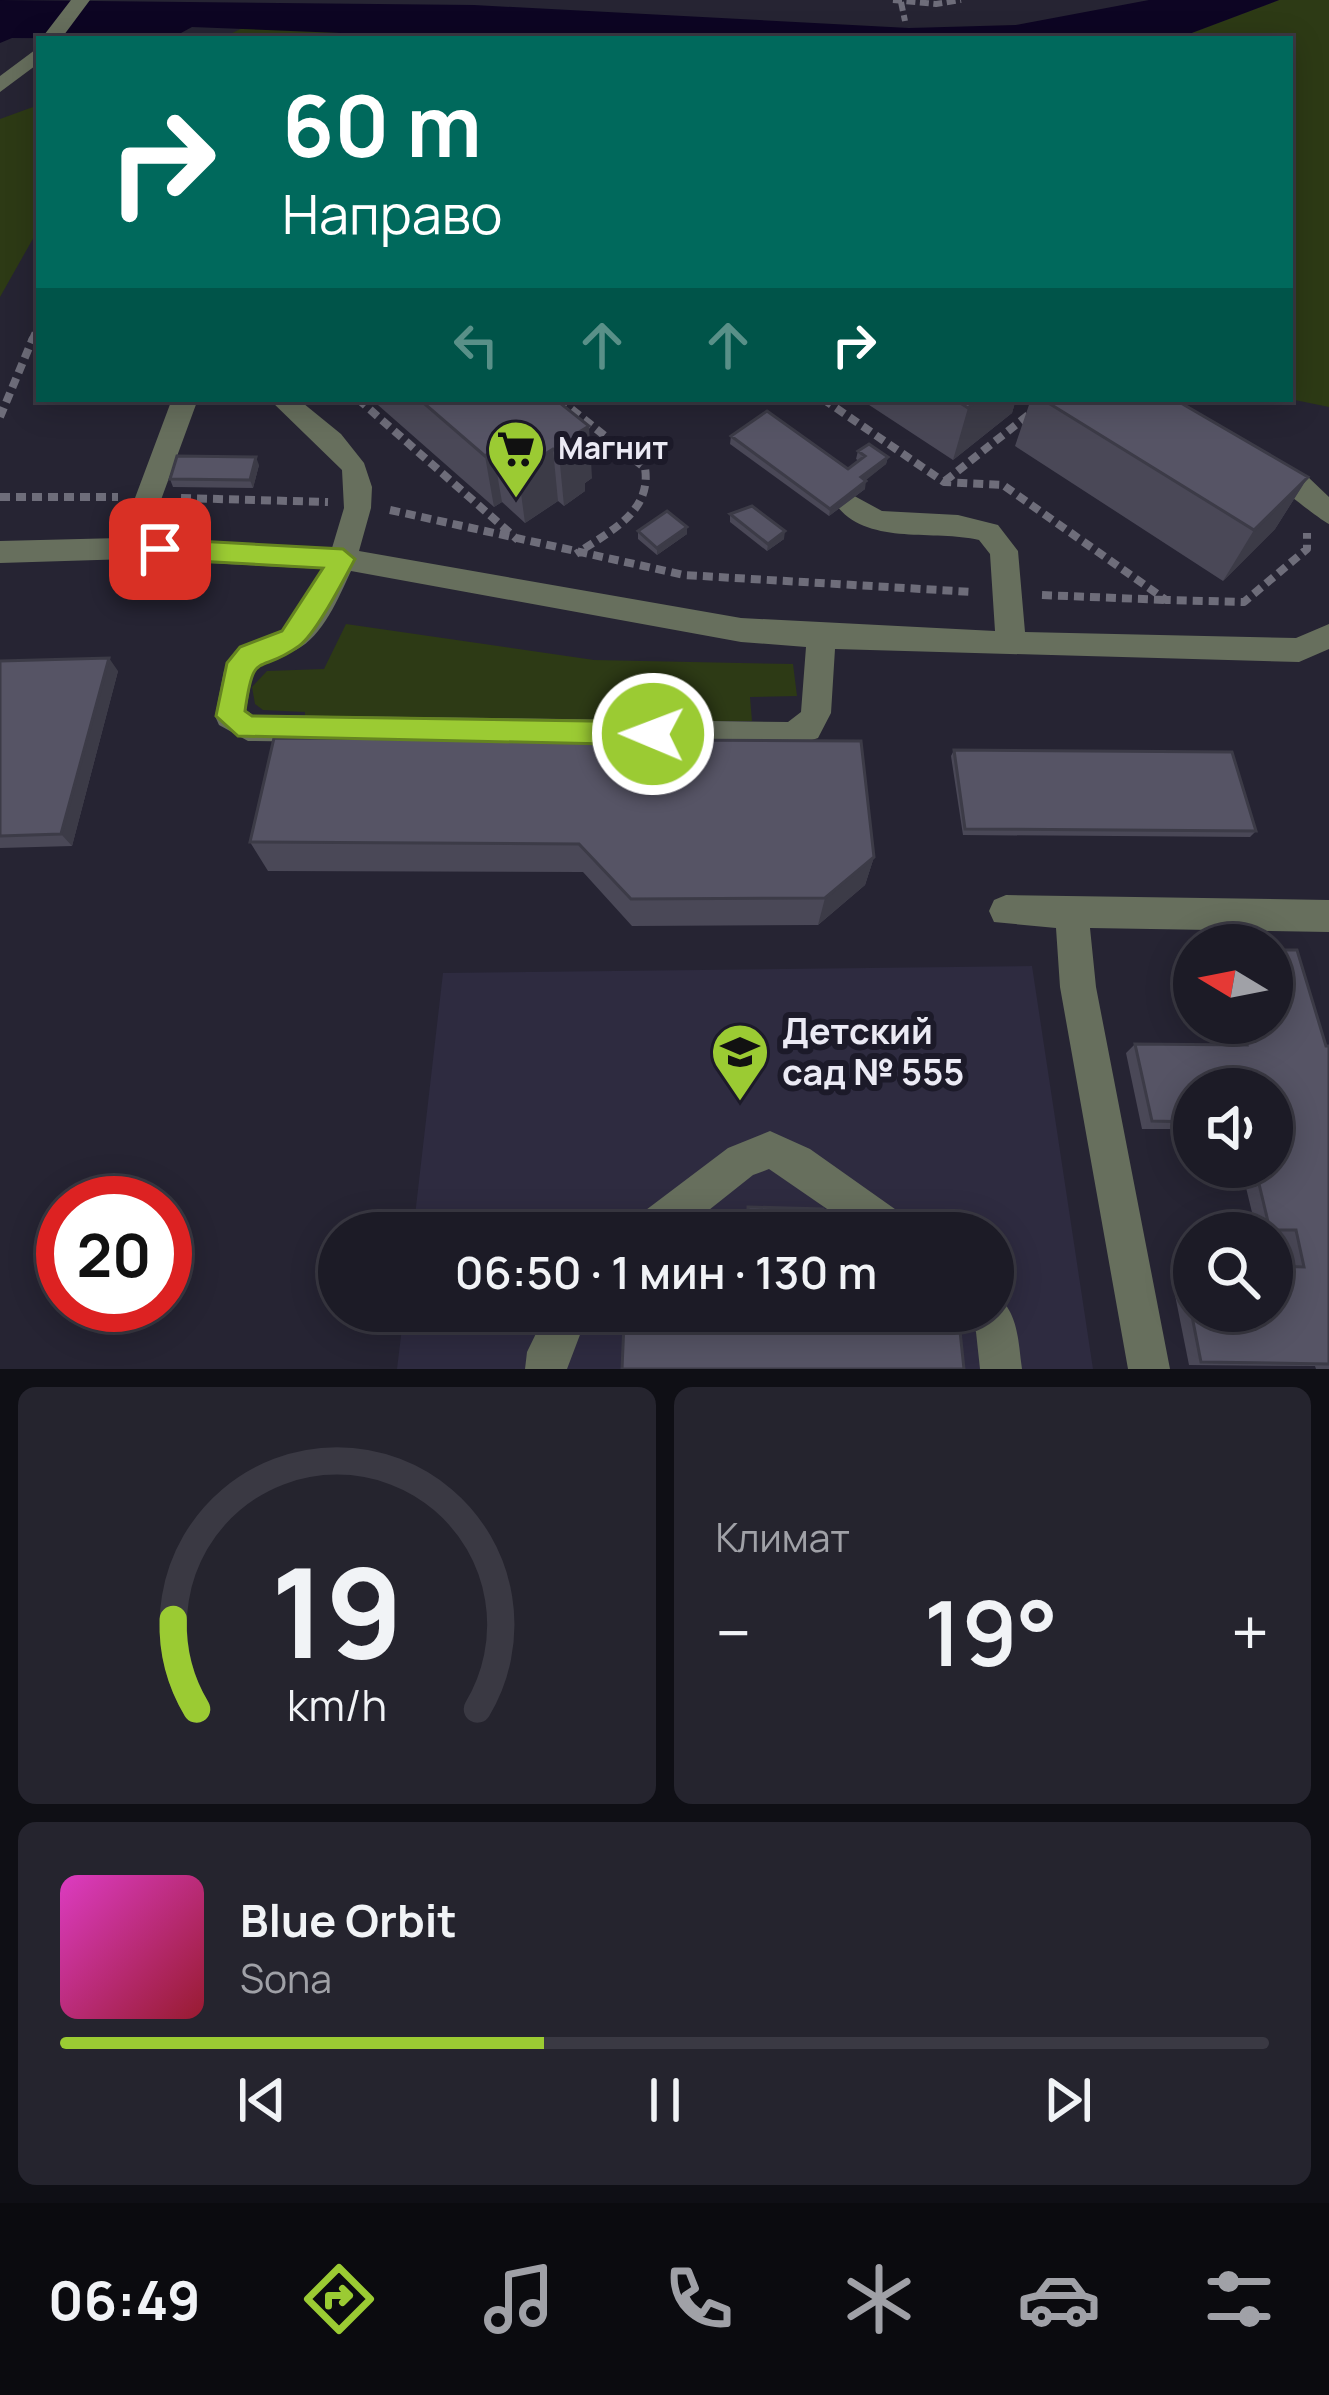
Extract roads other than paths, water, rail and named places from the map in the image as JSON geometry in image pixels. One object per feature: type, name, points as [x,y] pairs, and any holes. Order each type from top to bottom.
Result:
[{"type":"street","points":[[53,36],[81,0]]},
{"type":"street","points":[[0,86],[36,56]]},
{"type":"street","points":[[130,548],[184,402]]},
{"type":"street","points":[[285,402],[346,456],[358,475],[359,503],[343,559],[291,638],[250,655],[237,671],[230,716],[248,728],[788,735],[807,729],[816,713],[821,637]]},
{"type":"street","points":[[1239,451],[1298,483],[1329,514]]},
{"type":"street","points":[[848,502],[877,521],[958,525],[988,532],[1004,551],[1011,645]]},
{"type":"street","points":[[0,552],[130,548],[343,559],[741,630],[821,637],[1299,650],[1329,636]]},
{"type":"street","points":[[1006,911],[1329,916]]},
{"type":"street","points":[[1072,913],[1078,987],[1149,1369]]},
{"type":"street","points":[[675,1212],[741,1161],[770,1150],[797,1162],[866,1212]]},
{"type":"street","points":[[546,1369],[558,1332]]},
{"type":"street","points":[[997,1332],[1001,1369]]},
{"type":"place","name":"Магнит","points":[[516,500]]},
{"type":"place","name":"Детский сад № 555","points":[[740,1103]]}]
